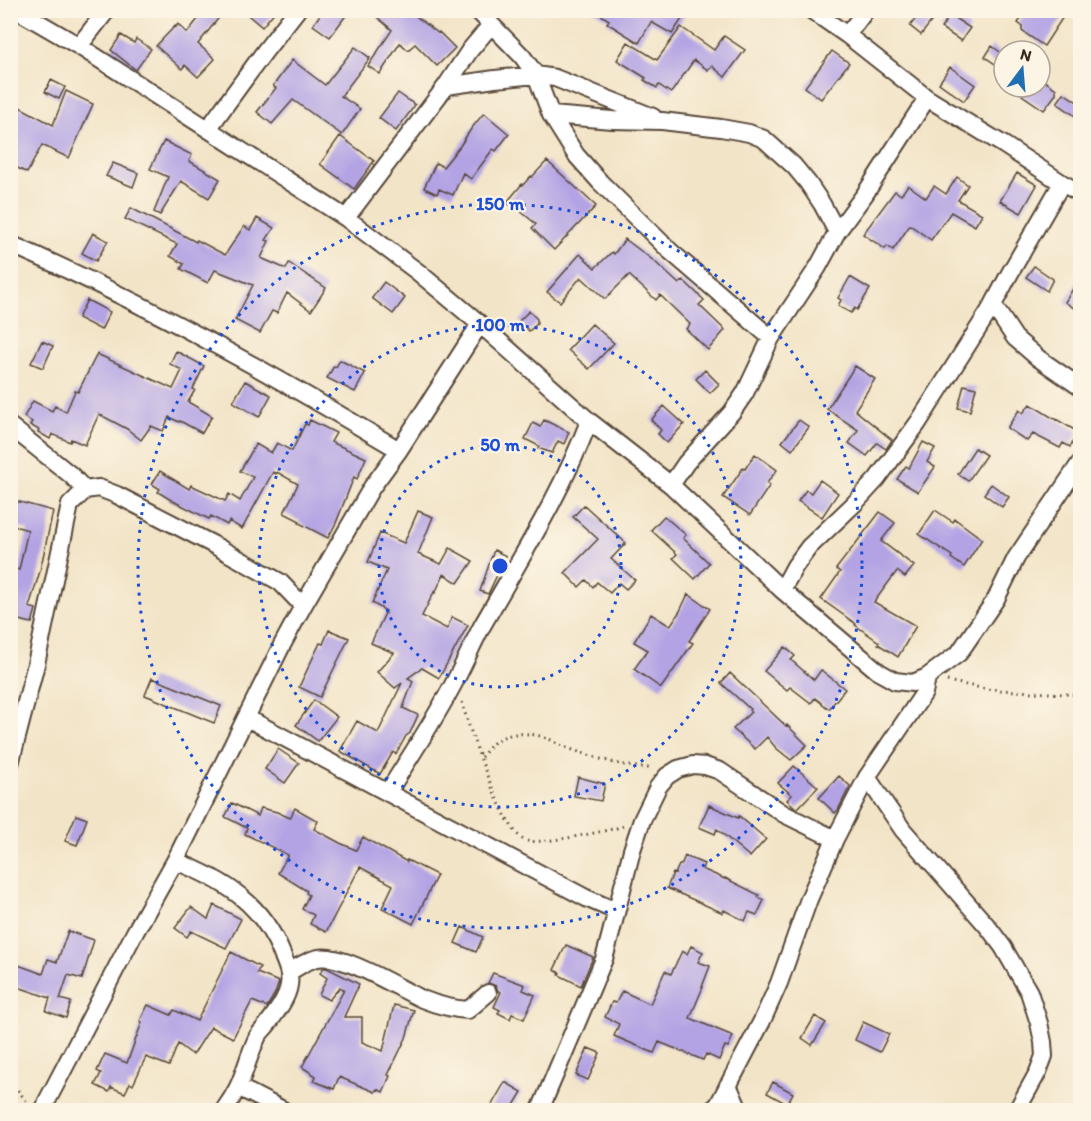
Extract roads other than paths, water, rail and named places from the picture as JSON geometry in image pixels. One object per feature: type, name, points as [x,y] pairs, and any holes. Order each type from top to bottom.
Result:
[{"type":"street","points":[[17,10],[79,46],[346,218],[418,272],[589,421],[671,485],[782,590],[879,672],[895,681],[913,683],[927,677],[959,653],[996,599],[1016,558],[1080,463]]},
{"type":"street","points":[[79,46],[107,10]]},
{"type":"street","points":[[208,129],[297,10]]},
{"type":"street","points":[[477,10],[522,56],[536,75],[551,115],[576,155],[600,182],[670,251],[771,338]]},
{"type":"street","points":[[812,10],[927,98],[1080,193]]},
{"type":"street","points":[[847,35],[866,10]]},
{"type":"street","points":[[346,218],[491,25]]},
{"type":"street","points":[[446,86],[536,75],[555,78],[662,121]]},
{"type":"street","points":[[671,485],[686,463],[732,412],[745,393],[771,338],[818,267],[837,231],[865,194],[927,98]]},
{"type":"street","points":[[551,115],[662,121],[721,128],[749,133],[764,139],[794,166],[808,183],[837,231]]},
{"type":"street","points":[[782,590],[809,547],[877,479],[918,423],[993,305],[1062,183]]},
{"type":"street","points":[[10,244],[118,295],[240,358],[399,450]]},
{"type":"street","points":[[993,305],[1015,338],[1038,358],[1080,387]]},
{"type":"street","points":[[44,1110],[134,933],[175,861],[280,647],[372,487],[399,450],[480,324]]},
{"type":"street","points":[[388,792],[456,680],[481,629],[542,524],[578,451],[589,421]]},
{"type":"street","points":[[10,426],[72,476],[84,490]]},
{"type":"street","points":[[10,764],[36,664],[70,505],[84,490],[99,488],[117,495],[212,544],[280,582],[303,606]]},
{"type":"street","points":[[712,1110],[718,1105],[762,1021],[835,839],[867,777],[924,693],[927,677]]},
{"type":"street","points":[[247,718],[586,898],[616,911]]},
{"type":"street","points":[[540,1110],[604,959],[642,820],[658,787],[667,776],[678,769],[693,765],[720,771],[784,814],[835,839]]},
{"type":"street","points":[[867,777],[903,830],[988,927],[1003,947],[1029,992],[1040,1023],[1044,1056],[1017,1110]]},
{"type":"street","points":[[175,861],[195,869],[232,890],[250,904],[274,935],[289,972],[289,986],[285,997],[257,1037],[238,1087],[224,1110]]},
{"type":"street","points":[[289,972],[320,957],[335,958],[422,999],[455,1009],[468,1010],[488,993]]},
{"type":"street","points":[[728,1085],[739,1110]]},
{"type":"street","points":[[238,1087],[283,1110]]}]
